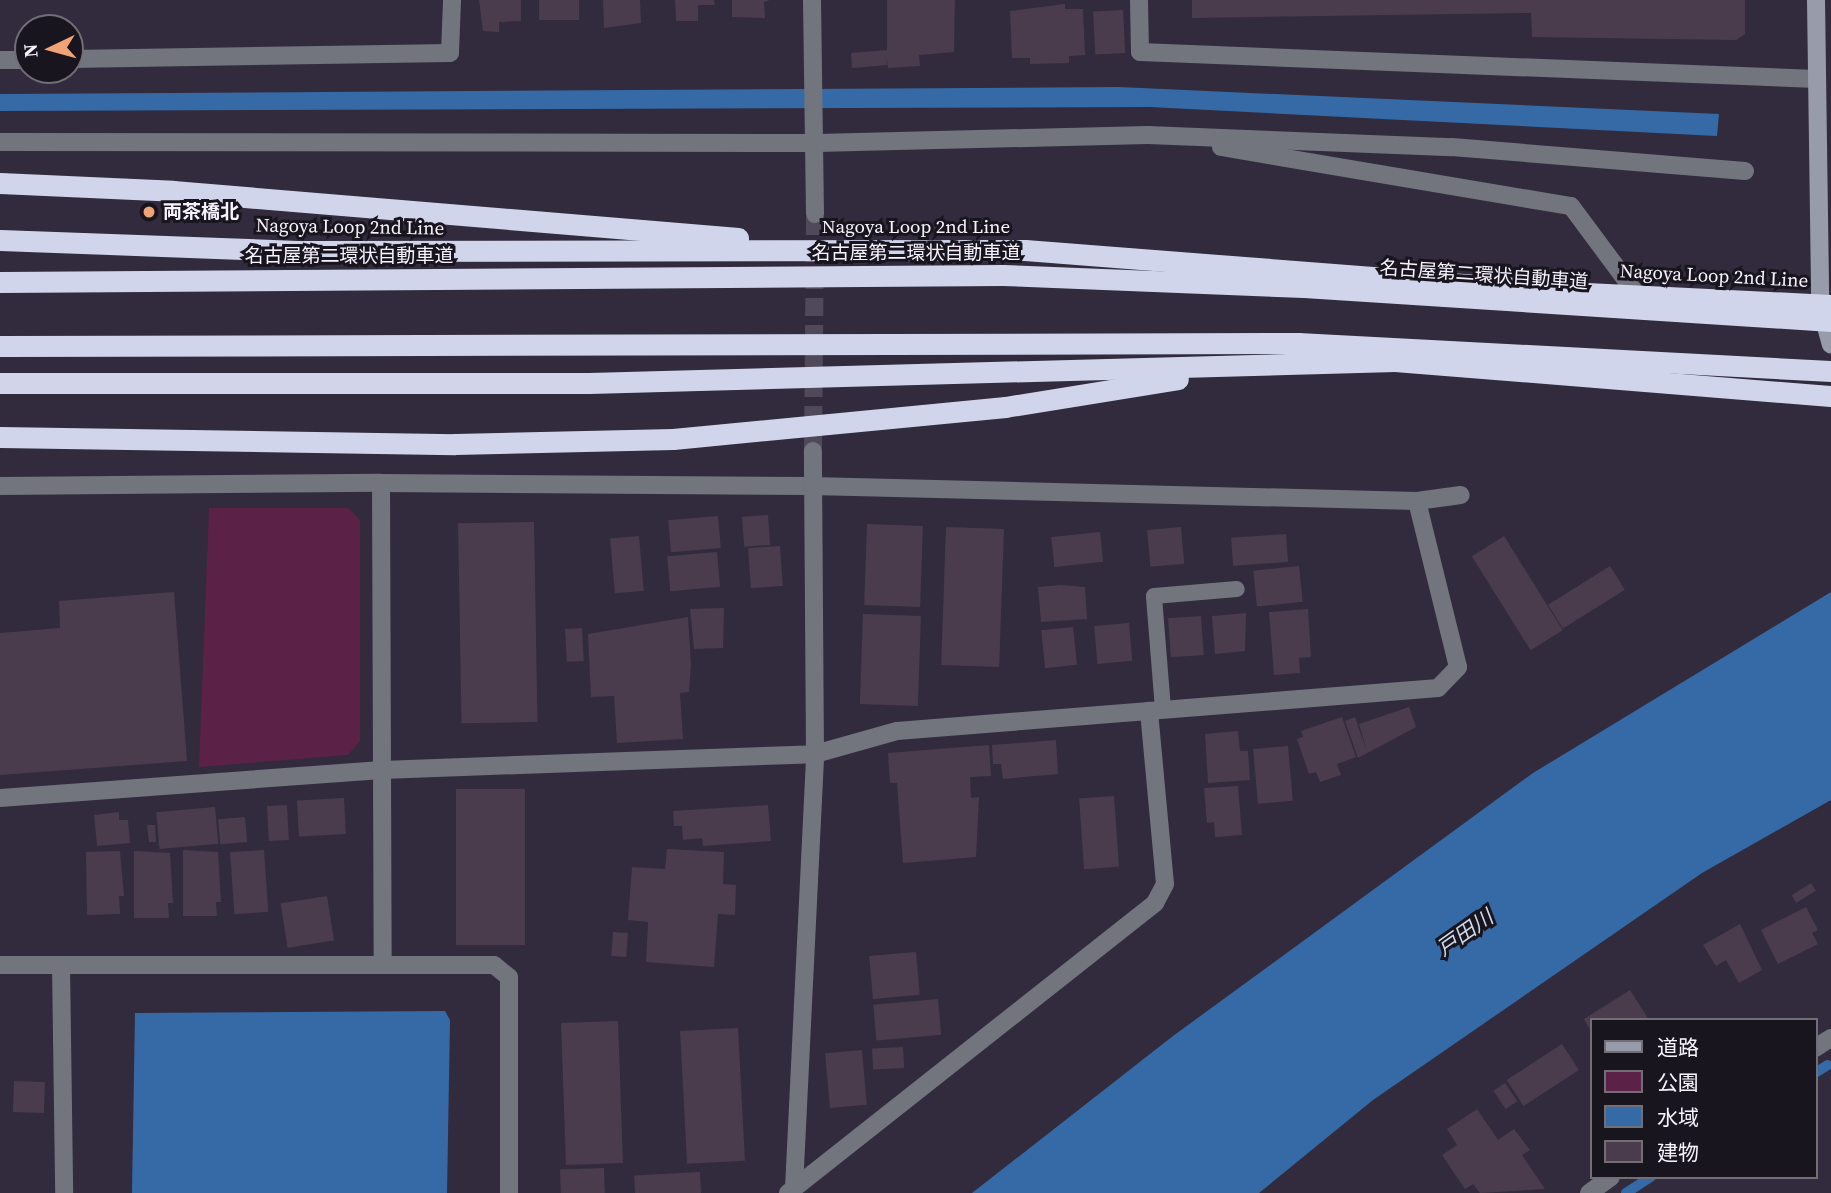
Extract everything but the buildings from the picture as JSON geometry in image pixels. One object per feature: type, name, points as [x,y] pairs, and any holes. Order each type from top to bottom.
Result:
[{"type":"highway","points":[[0,183],[173,191],[877,250]]},
{"type":"highway","name":"Nagoya Loop 2nd Line","points":[[0,240],[304,251],[1025,250],[1827,311]]},
{"type":"highway","name":"名古屋第二環状自動車道","points":[[0,282],[1003,275],[1827,311]]},
{"type":"highway","points":[[0,346],[1298,343],[1831,372]]},
{"type":"highway","points":[[0,383],[589,383],[1395,361],[1831,396]]},
{"type":"highway","points":[[0,437],[168,436],[455,444],[673,439],[1006,407],[1259,366]]},
{"type":"street","points":[[84,59],[450,53],[452,0]]},
{"type":"street","points":[[812,0],[817,143],[815,214]]},
{"type":"street","points":[[1139,0],[1140,52],[1816,79]]},
{"type":"street","points":[[1815,0],[1816,79],[1831,345]]},
{"type":"street","points":[[1149,135],[1570,206],[1637,295]]},
{"type":"street","points":[[0,142],[817,143],[1149,135],[1452,147],[1745,171]]},
{"type":"street","points":[[791,1191],[816,754],[813,452]]},
{"type":"street","points":[[381,483],[383,965]]},
{"type":"street","points":[[0,486],[381,483],[812,486],[1417,501],[1461,495]]},
{"type":"street","points":[[0,798],[382,770],[816,754],[897,731],[1438,688],[1458,667],[1417,501]]},
{"type":"street","points":[[791,1191],[1155,903],[1165,884],[1156,710]]},
{"type":"street","points":[[0,964],[494,965],[509,977],[509,1193]]},
{"type":"street","points":[[61,965],[64,1193]]},
{"type":"street","points":[[1589,1193],[1608,1179]]},
{"type":"lane","points":[[1156,710],[1154,596],[1237,589]]},
{"type":"green space","points":[[209,508],[348,508],[360,520],[360,741],[348,755],[199,767]]},
{"type":"water","points":[[1119,87],[1719,114],[1717,136],[1150,107],[0,111],[0,94]]},
{"type":"water","name":"戸田川","points":[[1831,592],[1831,800],[1702,873],[1373,1100],[1259,1193],[972,1193],[1173,1036],[1533,773]]},
{"type":"water","points":[[445,1011],[450,1020],[447,1193],[132,1193],[135,1013]]},
{"type":"waterway","points":[[1817,1072],[1828,1065]]},
{"type":"waterway","points":[[1626,1193],[1648,1179]]},
{"type":"tunnel","points":[[813,451],[815,214]]},
{"type":"place","name":"両茶橋北","points":[[149,212]]}]
